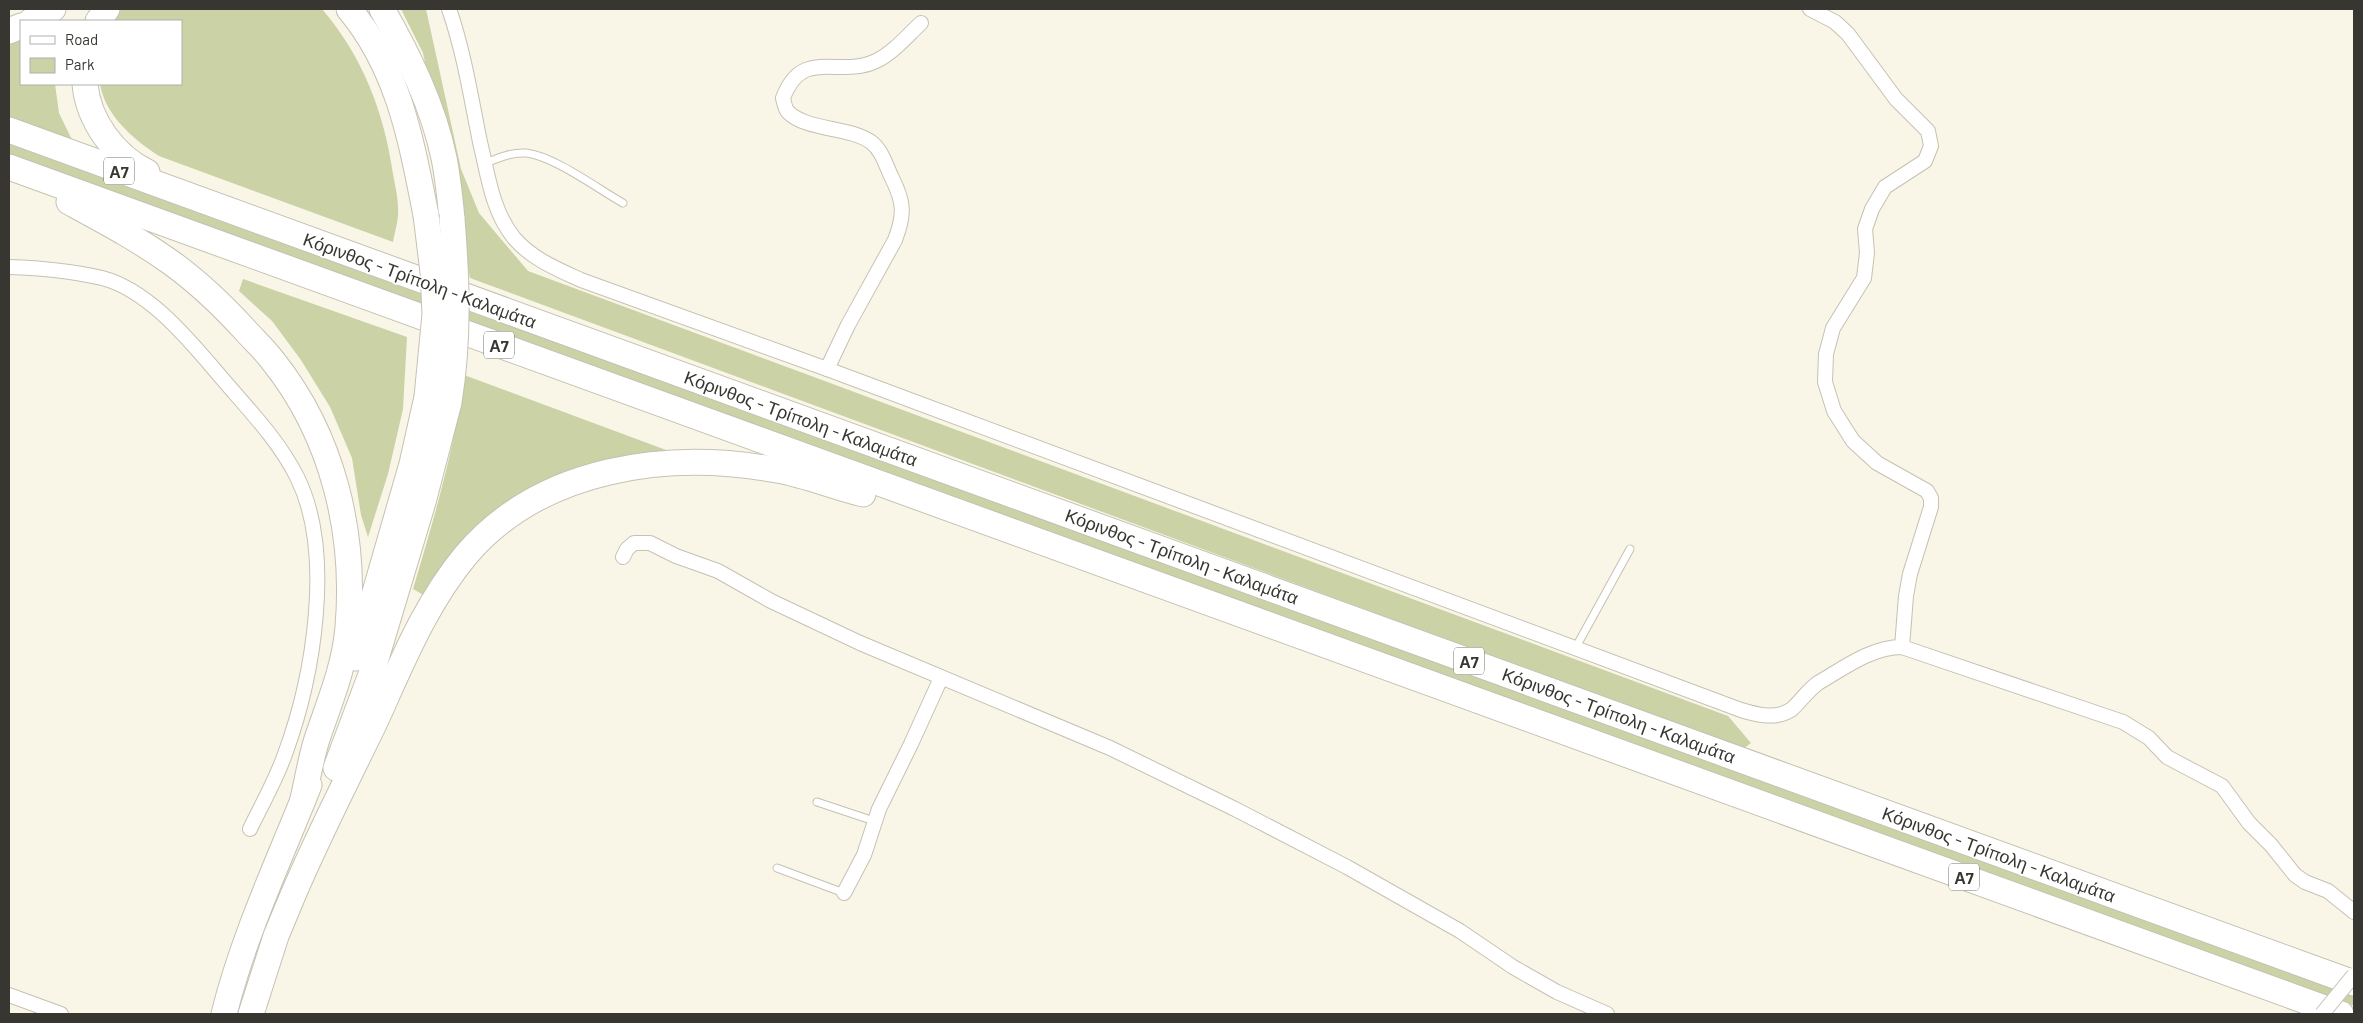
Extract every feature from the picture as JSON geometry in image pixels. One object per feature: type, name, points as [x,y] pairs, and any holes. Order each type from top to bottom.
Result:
[{"type":"highway","points":[[33,20],[53,9]]},
{"type":"highway","points":[[99,20],[107,9]]},
{"type":"highway","points":[[312,852],[323,808],[377,654],[423,502],[438,400],[433,272],[426,215],[408,132],[384,60],[366,30],[349,9]]},
{"type":"highway","points":[[224,1014],[235,970],[267,884],[303,799],[354,667],[412,464],[455,363],[458,320],[452,219],[444,157],[431,113],[415,70],[382,9]]},
{"type":"highway","points":[[86,85],[86,97],[94,119],[107,138],[124,156],[140,168],[230,211]]},
{"type":"highway","name":"Κόρινθος - Τρίπολη - Καλαμάτα","points":[[9,130],[2354,982]]},
{"type":"highway","points":[[9,168],[124,232],[173,264],[212,296],[273,361],[305,409],[328,461],[341,507],[350,572],[348,629],[337,685],[317,738],[303,799]]},
{"type":"highway","name":"Κόρινθος - Τρίπολη - Καλαμάτα","points":[[9,168],[2341,1014]]},
{"type":"highway","points":[[251,1014],[276,936],[312,852],[418,630],[447,581],[466,555],[490,531],[513,513],[571,482],[600,473],[656,465],[715,464],[794,474],[859,493],[990,524]]},
{"type":"street","points":[[449,9],[461,50],[485,163],[498,211],[515,238],[536,258],[582,280],[827,369],[1741,710],[1767,716],[1781,714],[1792,709],[1809,689],[1876,650],[1902,647],[2123,722],[2138,729],[2167,757],[2222,786],[2249,823],[2295,875],[2305,882],[2328,891],[2354,912]]},
{"type":"street","points":[[1810,9],[1835,22],[1848,34],[1896,99],[1928,131],[1932,146],[1925,161],[1885,186],[1872,209],[1866,229],[1867,253],[1864,278],[1833,328],[1826,354],[1825,382],[1834,411],[1853,441],[1877,463],[1920,485],[1931,498],[1931,507],[1910,574],[1906,596],[1902,647]]},
{"type":"street","points":[[827,369],[848,325],[895,240],[903,210],[900,194],[880,151],[870,142],[854,134],[803,120],[788,111],[783,98],[788,82],[797,72],[812,67],[859,66],[874,62],[886,55],[921,23]]},
{"type":"street","points":[[9,267],[58,271],[104,278],[126,288],[153,305],[174,324],[280,448],[297,478],[309,505],[316,543],[317,596],[305,689],[285,755],[250,829]]},
{"type":"street","points":[[624,558],[628,549],[634,543],[650,543],[676,556],[725,574],[756,594],[940,678],[1085,737],[1235,809],[1346,867],[1460,931],[1513,967],[1557,992],[1607,1014]]},
{"type":"street","points":[[844,894],[864,855],[874,821],[940,678]]},
{"type":"street","points":[[2322,1014],[2354,975]]},
{"type":"street","points":[[9,995],[61,1014]]},
{"type":"lane","points":[[485,163],[503,156],[526,153],[546,158],[623,203]]},
{"type":"lane","points":[[1576,647],[1630,549]]},
{"type":"lane","points":[[817,802],[874,821]]},
{"type":"lane","points":[[777,868],[844,894]]},
{"type":"green space","points":[[115,9],[322,9],[349,46],[360,66],[384,129],[398,200],[398,216],[393,242],[159,156],[140,142],[114,116],[103,95],[100,85],[182,85],[182,20],[109,20]]},
{"type":"green space","points":[[401,9],[426,9],[461,169],[479,213],[528,271],[1728,716],[1751,743],[1743,749],[470,278],[423,53]]},
{"type":"green space","points":[[20,27],[20,85],[55,85],[59,113],[76,148],[9,121],[9,34]]},
{"type":"green space","points":[[9,144],[2354,996],[2354,1006],[9,154]]},
{"type":"green space","points":[[243,279],[407,337],[403,409],[388,474],[368,537],[361,515],[352,458],[330,407],[301,360],[272,321],[239,291]]},
{"type":"green space","points":[[464,375],[693,460],[569,478],[427,597],[413,589],[449,457]]}]
